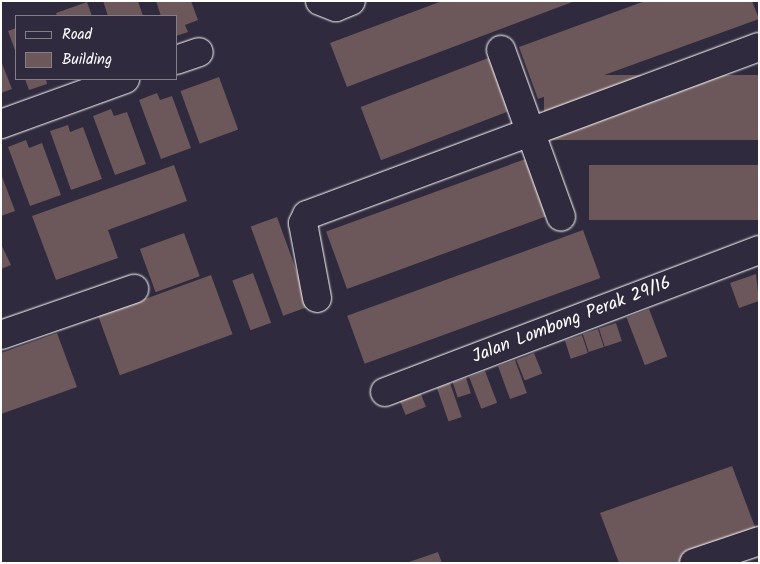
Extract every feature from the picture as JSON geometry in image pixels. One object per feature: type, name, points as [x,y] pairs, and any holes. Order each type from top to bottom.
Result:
[{"type":"street","points":[[320,1],[336,7],[351,1]]},
{"type":"street","points":[[317,298],[303,223],[308,215],[759,47]]},
{"type":"street","points":[[501,50],[561,217]]},
{"type":"street","points":[[1,124],[122,80]]},
{"type":"street","name":"Jalan Lombong Perak 29/16","points":[[385,392],[759,250]]},
{"type":"street","points":[[1,335],[134,289]]},
{"type":"street","points":[[694,563],[759,541]]},
{"type":"building","points":[[103,1],[138,1],[143,15],[108,15]]},
{"type":"building","points":[[156,1],[191,1],[198,20],[185,25],[188,32],[178,35],[178,15],[161,15]]},
{"type":"building","points":[[442,1],[575,1],[347,87],[330,43]]},
{"type":"building","points":[[645,1],[752,1],[759,19],[538,99],[519,47]]},
{"type":"building","points":[[87,2],[92,15],[57,15],[56,13]]},
{"type":"building","points":[[15,28],[15,50],[8,31]]},
{"type":"building","points":[[496,55],[516,108],[381,160],[361,107]]},
{"type":"building","points":[[1,61],[12,89],[1,93]]},
{"type":"building","points":[[544,75],[759,75],[759,140],[544,140]]},
{"type":"building","points":[[219,77],[238,130],[200,144],[180,91]]},
{"type":"building","points":[[25,80],[46,80],[47,84],[29,90]]},
{"type":"building","points":[[157,93],[160,100],[172,96],[191,148],[161,159],[139,100]]},
{"type":"building","points":[[111,109],[114,116],[127,112],[146,164],[115,175],[93,116]]},
{"type":"building","points":[[68,125],[70,132],[83,127],[102,179],[71,190],[50,131]]},
{"type":"building","points":[[26,140],[29,148],[42,143],[61,195],[30,206],[8,147]]},
{"type":"building","points":[[531,157],[552,214],[347,289],[326,232]]},
{"type":"building","points":[[174,165],[187,201],[108,230],[118,258],[56,280],[32,216]]},
{"type":"building","points":[[589,165],[759,165],[759,220],[589,220]]},
{"type":"building","points":[[1,174],[15,211],[1,216]]},
{"type":"building","points":[[277,217],[309,306],[283,316],[251,227]]},
{"type":"building","points":[[583,230],[600,278],[365,364],[347,316]]},
{"type":"building","points":[[184,233],[200,276],[156,292],[140,249]]},
{"type":"building","points":[[1,244],[11,265],[1,269]]},
{"type":"building","points":[[253,273],[271,323],[250,330],[232,281]]},
{"type":"building","points":[[756,274],[759,301],[739,308],[730,283]]},
{"type":"building","points":[[211,275],[233,334],[120,375],[98,316]]},
{"type":"building","points":[[649,309],[667,357],[645,365],[627,318]]},
{"type":"building","points":[[616,323],[622,341],[605,347],[599,329]]},
{"type":"building","points":[[598,329],[604,347],[589,352],[583,334]]},
{"type":"building","points":[[57,333],[77,387],[1,414],[1,353]]},
{"type":"building","points":[[582,335],[588,353],[571,359],[565,341]]},
{"type":"building","points":[[534,353],[542,373],[525,381],[516,360]]},
{"type":"building","points":[[515,360],[527,393],[510,399],[498,366]]},
{"type":"building","points":[[485,371],[497,403],[481,409],[469,377]]},
{"type":"building","points":[[466,378],[471,393],[458,398],[453,382]]},
{"type":"building","points":[[450,383],[462,417],[448,422],[437,388]]},
{"type":"building","points":[[420,392],[426,407],[406,415],[400,400]]},
{"type":"building","points":[[732,466],[758,535],[682,563],[619,563],[600,513]]},
{"type":"building","points":[[438,552],[442,563],[409,563],[409,562]]}]
